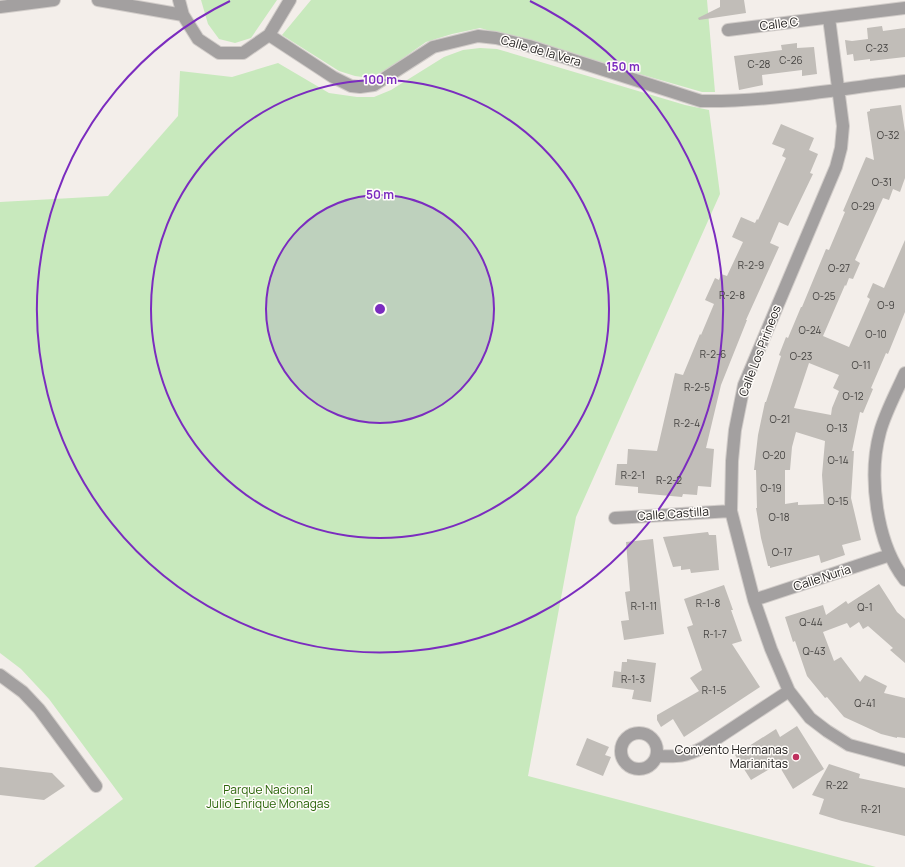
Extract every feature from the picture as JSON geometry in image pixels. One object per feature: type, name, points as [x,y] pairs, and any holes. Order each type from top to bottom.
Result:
[{"type":"street","points":[[0,7],[54,0]]},
{"type":"street","points":[[98,0],[183,15]]},
{"type":"street","points":[[179,0],[183,15],[198,39],[219,53],[243,53],[269,35],[290,0]]},
{"type":"street","name":"Calle C","points":[[728,30],[905,8]]},
{"type":"street","points":[[829,18],[838,89]]},
{"type":"street","name":"Calle de la Vera","points":[[269,35],[333,77],[352,86],[360,87],[374,85],[433,47],[463,38],[478,36],[529,46],[701,101],[728,101],[767,98],[905,81]]},
{"type":"street","name":"Calle Los Pirineos","points":[[838,89],[843,126],[841,148],[836,167],[744,385],[736,423],[732,461],[731,510],[754,600],[771,649],[789,691],[810,718],[849,745],[905,760]]},
{"type":"street","points":[[905,373],[880,430],[876,450],[875,476],[876,502],[881,528],[890,555],[905,580]]},
{"type":"street","name":"Calle Castilla","points":[[615,518],[731,510]]},
{"type":"street","name":"Calle Nuria","points":[[754,600],[890,555]]},
{"type":"street","points":[[0,675],[23,692],[39,709],[96,786]]},
{"type":"street","points":[[656,756],[684,756],[692,753],[704,747],[789,691]]},
{"type":"green space","points":[[201,0],[277,0],[251,38],[235,43],[219,39],[208,24]]},
{"type":"green space","points":[[311,0],[707,0],[715,92],[702,92],[480,28],[452,34],[426,42],[389,68],[370,78],[355,76],[339,71],[282,35]]},
{"type":"green space","name":"Parque Nacional Julio Enrique Monagas","points":[[480,48],[497,49],[685,105],[709,110],[720,194],[576,517],[528,776],[876,867],[34,867],[123,799],[49,699],[21,669],[0,653],[0,202],[108,196],[178,116],[180,71],[232,77],[278,63],[329,93],[357,97],[374,97],[391,90],[444,57],[463,50]]},
{"type":"building","points":[[720,0],[744,0],[746,13],[699,20],[698,18],[720,7]]},
{"type":"building","points":[[882,26],[883,31],[905,28],[905,57],[870,61],[870,59],[854,61],[853,54],[847,55],[845,40],[852,41],[868,39],[867,28]]},
{"type":"building","points":[[797,43],[797,48],[814,47],[817,74],[802,76],[802,70],[762,75],[763,85],[739,90],[734,56],[782,50],[781,45]]},
{"type":"building","points":[[901,105],[905,132],[905,178],[900,192],[893,189],[889,200],[883,198],[855,260],[860,263],[853,279],[849,278],[846,286],[845,285],[823,336],[849,347],[870,299],[867,297],[873,283],[884,288],[905,240],[905,312],[888,354],[886,353],[871,388],[873,389],[863,413],[860,412],[852,451],[854,451],[851,498],[861,540],[842,545],[845,555],[821,563],[819,555],[770,568],[770,566],[768,566],[761,538],[756,508],[756,470],[754,470],[758,435],[765,402],[786,337],[788,338],[826,249],[829,250],[845,212],[843,211],[866,157],[874,160],[867,112],[870,111],[870,109]],"holes":[[[809,363],[839,375],[833,388],[839,391],[832,408],[831,415],[794,408]],[[796,432],[825,441],[822,475],[824,504],[798,505],[798,502],[785,504],[785,470],[790,470],[792,447]]]},
{"type":"building","points":[[781,124],[814,138],[809,150],[818,154],[810,173],[813,174],[788,226],[779,222],[770,243],[779,247],[746,320],[721,385],[706,448],[714,449],[711,487],[698,486],[697,495],[683,494],[682,497],[638,493],[638,487],[615,485],[617,464],[627,464],[628,449],[657,451],[675,373],[683,375],[714,304],[705,300],[715,278],[719,280],[721,274],[727,276],[743,242],[732,237],[741,217],[755,223],[757,219],[758,220],[786,158],[782,156],[785,149],[772,144]]},
{"type":"building","points":[[708,532],[709,535],[716,535],[719,570],[691,573],[690,569],[681,570],[681,566],[673,567],[663,537]]},
{"type":"building","points":[[653,539],[664,634],[624,640],[621,621],[629,620],[625,592],[630,591],[626,542]]},
{"type":"building","points":[[879,584],[897,612],[905,619],[905,663],[890,650],[893,648],[868,626],[863,629],[859,622],[850,628],[847,623],[823,632],[834,661],[841,657],[860,682],[865,675],[887,686],[884,693],[905,698],[905,738],[897,738],[881,734],[844,717],[827,697],[825,698],[807,676],[795,641],[793,642],[785,617],[823,605],[826,615],[846,601],[848,604]]},
{"type":"building","points":[[724,585],[742,641],[732,644],[760,687],[684,737],[673,719],[661,727],[657,720],[657,715],[699,691],[690,678],[702,670],[687,627],[693,625],[684,599]]},
{"type":"building","points":[[627,659],[656,663],[651,702],[632,699],[634,690],[612,687],[614,671],[621,672],[622,662],[627,662]]},
{"type":"building","name":"Convento Hermanas Marianitas","points":[[797,726],[824,769],[793,789],[778,764],[751,780],[735,755],[776,729],[780,737]]},
{"type":"building","points":[[587,738],[609,747],[605,755],[611,757],[603,776],[576,765]]},
{"type":"building","points":[[829,764],[860,774],[859,778],[905,788],[905,836],[819,814],[824,799],[812,795]]},
{"type":"building","points":[[0,767],[52,773],[65,786],[44,800],[0,795]]},
{"type":"place","name":"Convento Hermanas Marianitas","points":[[796,757]]}]
